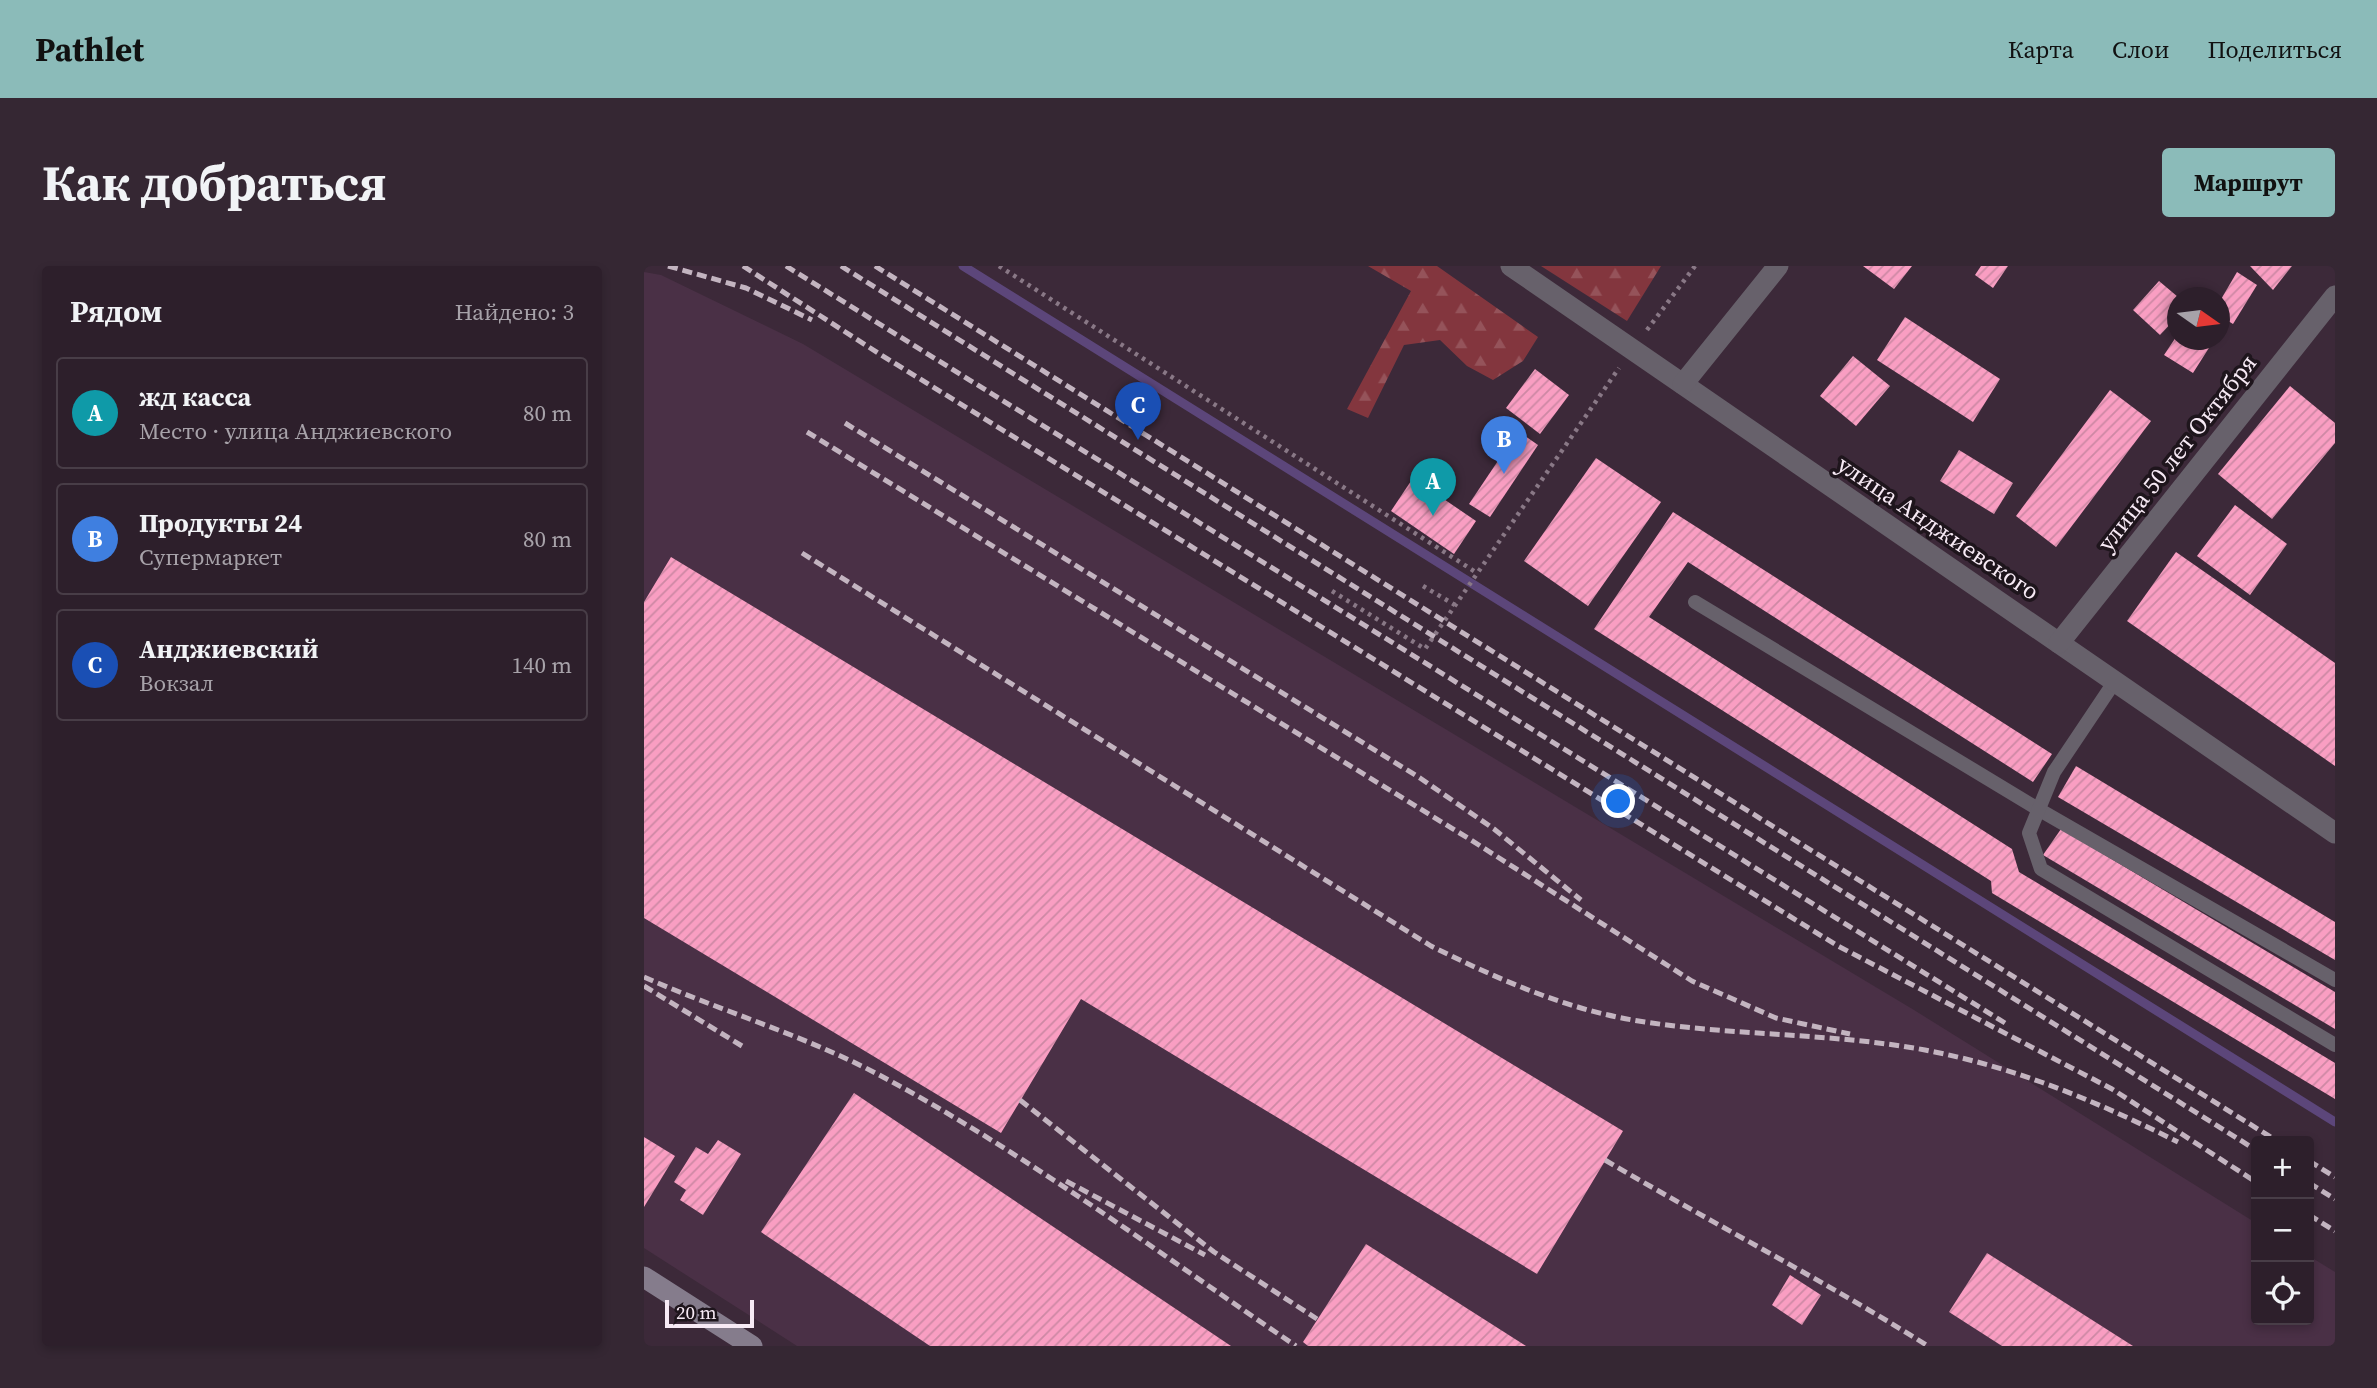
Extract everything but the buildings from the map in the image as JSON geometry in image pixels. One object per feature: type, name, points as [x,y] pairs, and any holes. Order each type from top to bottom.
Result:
[{"type":"street","name":"улица Анджиевского","points":[[1511,266],[2335,833]]},
{"type":"street","points":[[1682,384],[1778,266]]},
{"type":"street","name":"улица 50 лет Октября","points":[[2059,643],[2335,296]]},
{"type":"street","points":[[644,1277],[752,1346]]},
{"type":"lane","points":[[1695,602],[2038,809],[2335,980]]},
{"type":"lane","points":[[2115,681],[2054,772],[2038,809],[2029,833],[2041,869],[2335,1045]]},
{"type":"path","points":[[999,266],[1476,574]]},
{"type":"path","points":[[1332,591],[1425,649],[1632,349],[1695,266]]},
{"type":"path","points":[[1423,586],[1455,605]]},
{"type":"shaded area","points":[[644,272],[661,275],[803,344],[1914,1010],[2251,1220],[2251,1325],[2314,1325],[2314,1259],[2335,1272],[2335,1346],[797,1346],[644,1248]]},
{"type":"green space","points":[[1368,266],[1437,266],[1538,337],[1523,361],[1493,380],[1467,366],[1440,340],[1404,345],[1368,418],[1347,409],[1411,291]]},
{"type":"green space","points":[[1541,266],[1661,266],[1627,321]]},
{"type":"waterway","points":[[963,266],[2335,1122]]},
{"type":"railway","points":[[668,266],[746,288],[812,320]]},
{"type":"railway","points":[[743,266],[878,353],[1838,946],[2112,1089],[2251,1179]]},
{"type":"railway","points":[[786,266],[2005,1023]]},
{"type":"railway","points":[[841,266],[2251,1147]]},
{"type":"railway","points":[[875,266],[2269,1136]]},
{"type":"railway","points":[[845,423],[1420,778],[1494,829],[1581,900]]},
{"type":"railway","points":[[807,432],[1471,840],[1692,981],[1776,1018],[1850,1034]]},
{"type":"railway","points":[[802,553],[1431,946],[1483,971],[1535,993],[1617,1017],[1680,1027],[1891,1044],[1958,1057],[2054,1087],[2178,1142]]},
{"type":"railway","points":[[644,977],[825,1049],[883,1077],[989,1138],[1296,1346]]},
{"type":"railway","points":[[644,986],[742,1046]]},
{"type":"railway","points":[[1020,1100],[1214,1252],[1317,1319]]},
{"type":"railway","points":[[1605,1160],[1928,1346]]},
{"type":"railway","points":[[2314,1164],[2335,1177]]},
{"type":"railway","points":[[1066,1181],[1205,1255]]},
{"type":"railway","points":[[2314,1186],[2335,1199]]},
{"type":"railway","points":[[2314,1218],[2335,1231]]},
{"type":"place","name":"Анджиевский","points":[[1138,440]]},
{"type":"place","name":"Продукты 24","points":[[1504,474]]},
{"type":"place","name":"жд касса","points":[[1433,516]]}]
